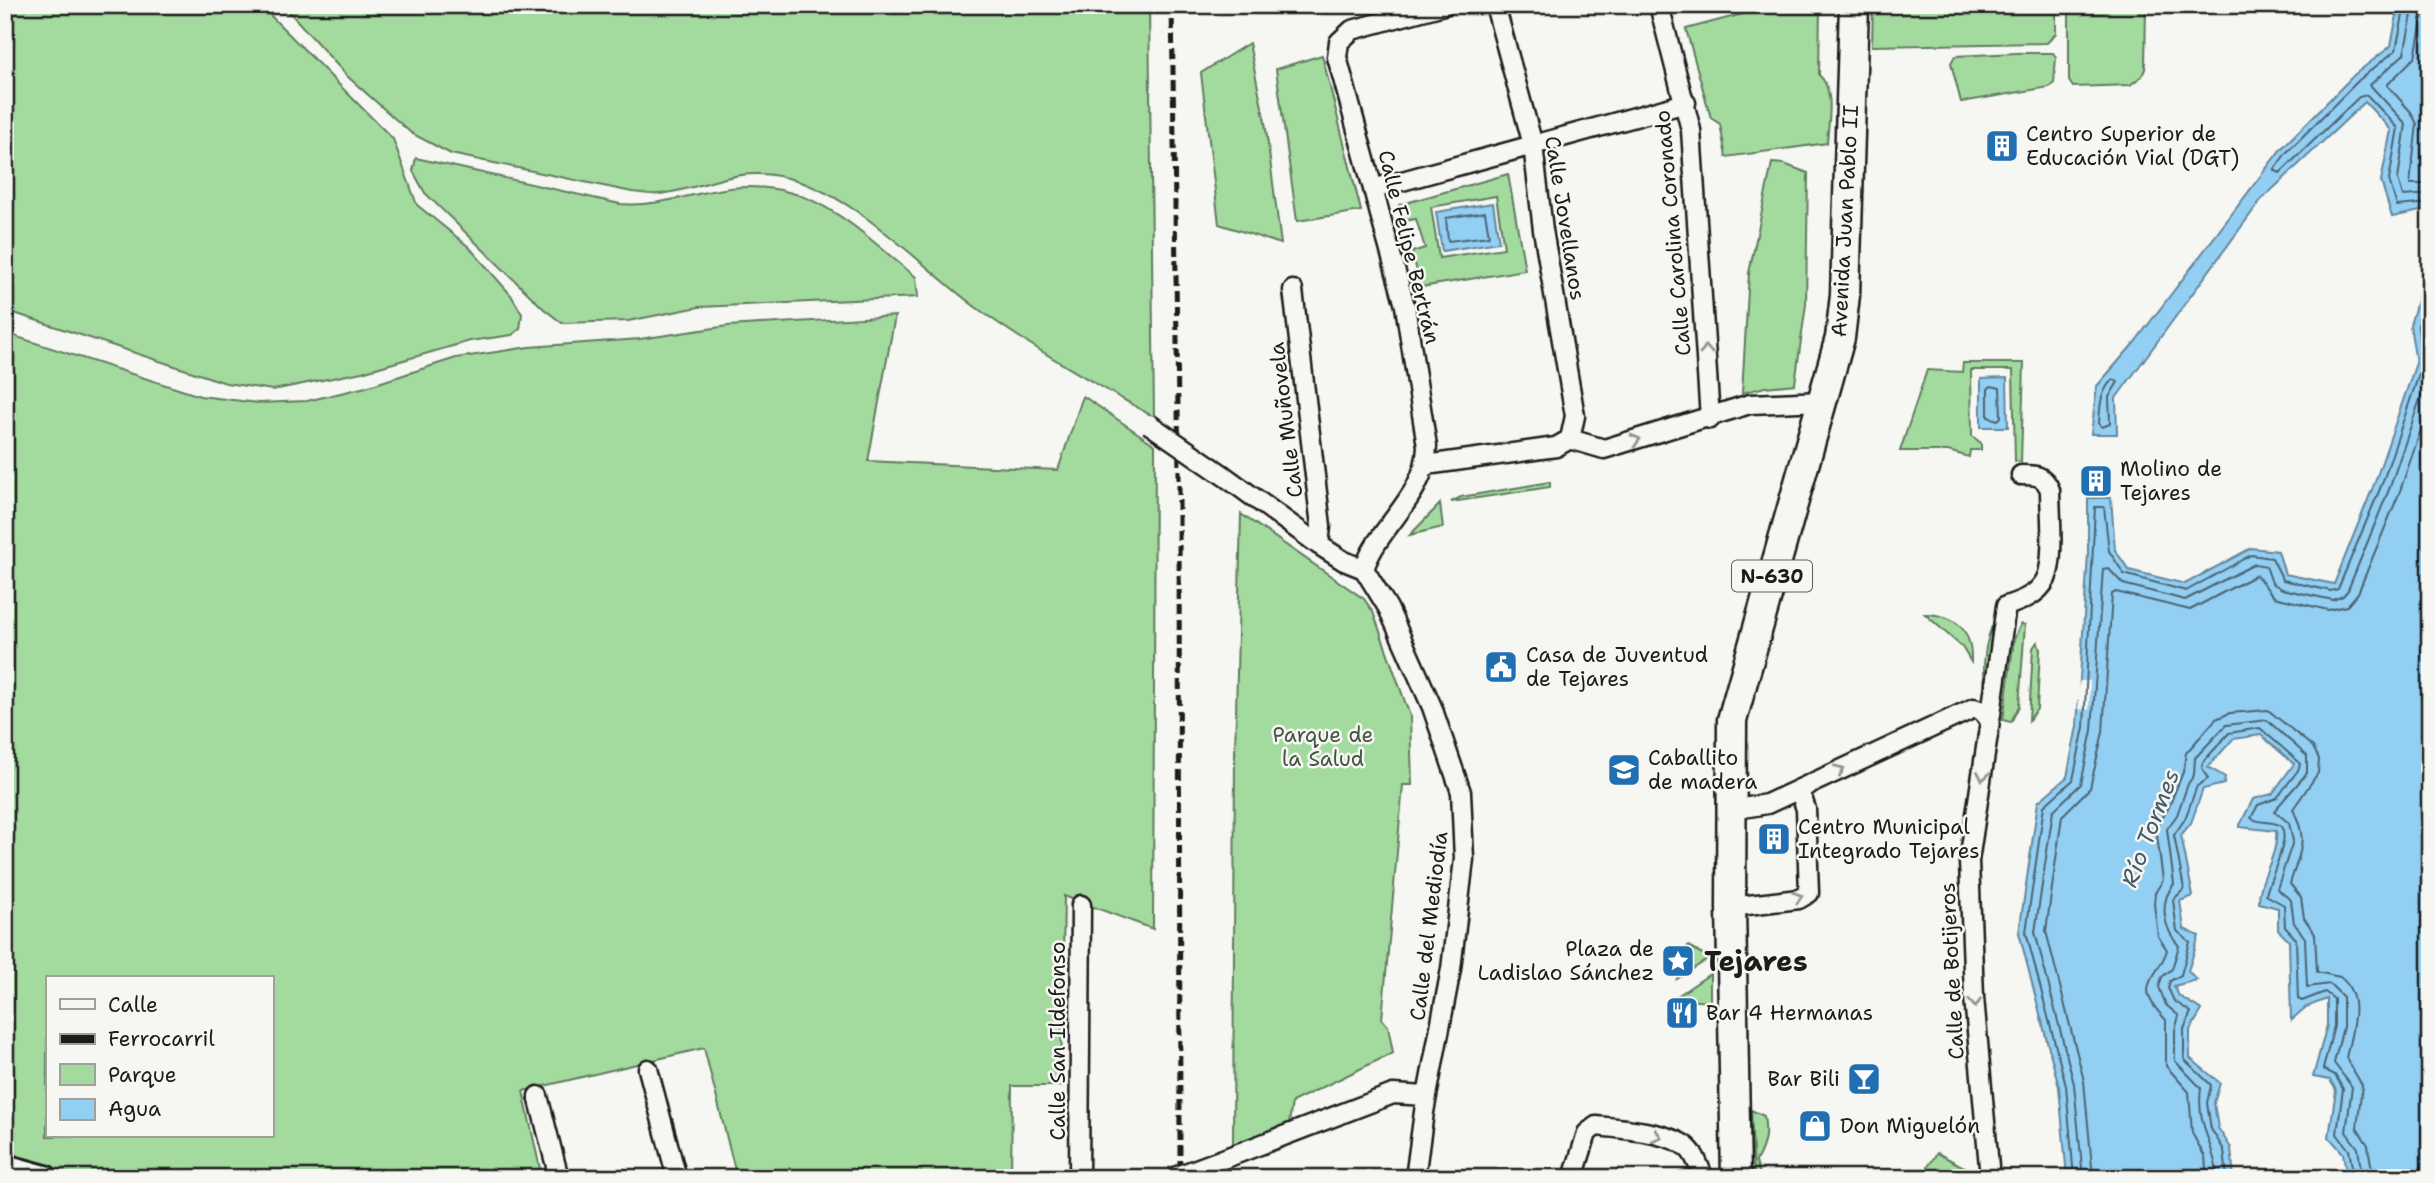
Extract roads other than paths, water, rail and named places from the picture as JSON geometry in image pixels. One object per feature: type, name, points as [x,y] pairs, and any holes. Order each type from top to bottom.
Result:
[{"type":"highway","name":"Avenida Juan Pablo II","points":[[1737,1178],[1731,906],[1732,720],[1840,338],[1845,295],[1854,5]]},
{"type":"main road","points":[[5,1167],[45,1178]]},
{"type":"street","name":"Calle Felipe Bertrán","points":[[1426,465],[1427,446],[1405,306],[1337,57],[1339,42],[1352,30],[1444,5]]},
{"type":"street","name":"Calle Jovellanos","points":[[1496,5],[1532,145],[1543,230],[1575,416],[1570,439]]},
{"type":"street","name":"Calle Carolina Coronado","points":[[1659,5],[1686,103],[1692,144],[1710,419]]},
{"type":"street","points":[[1373,189],[1686,103]]},
{"type":"street","name":"Calle Muñovela","points":[[1293,290],[1321,526],[1319,545]]},
{"type":"street","points":[[1364,569],[1369,554],[1415,492],[1426,465],[1556,447],[1570,439],[1604,449],[1710,419],[1750,404],[1822,401]]},
{"type":"street","name":"Calle Muñovela","points":[[1149,424],[1319,545],[1364,569]]},
{"type":"street","name":"Calle de Botijeros","points":[[1990,1178],[1975,997],[1969,861],[1986,716],[2006,606],[2035,592],[2046,579],[2048,566],[2050,490],[2047,481],[2038,475],[2021,475]]},
{"type":"street","name":"Calle del Mediodía","points":[[1364,569],[1388,608],[1441,728],[1461,792],[1464,859],[1455,941],[1426,1096],[1415,1178]]},
{"type":"street","points":[[1731,810],[1767,804],[1975,708],[1986,716]]},
{"type":"street","points":[[1731,906],[1799,900],[1809,893],[1806,809],[1799,789]]},
{"type":"street","name":"Calle San Ildefonso","points":[[1079,1178],[1081,905]]},
{"type":"street","points":[[648,1069],[677,1178]]},
{"type":"street","points":[[1172,1178],[1393,1094],[1426,1096]]},
{"type":"street","points":[[538,1096],[559,1178]]},
{"type":"street","points":[[1573,1178],[1587,1133],[1596,1126],[1637,1131],[1680,1142],[1693,1154],[1702,1175]]},
{"type":"water","points":[[2399,5],[2430,5],[2430,209],[2392,217],[2381,181],[2391,130],[2365,102],[2261,200],[2116,398],[2117,434],[2091,434],[2097,386],[2135,342],[2281,149],[2354,75],[2391,46]]},
{"type":"water","points":[[1493,203],[1499,242],[1442,251],[1436,212]]},
{"type":"water","name":"Río Tormes","points":[[2430,257],[2430,1178],[2347,1178],[2343,1153],[2329,1137],[2336,1090],[2330,1080],[2313,1077],[2327,1025],[2327,999],[2306,1007],[2291,1020],[2289,941],[2278,930],[2278,908],[2259,903],[2274,849],[2276,831],[2239,827],[2253,799],[2272,794],[2294,764],[2261,735],[2233,739],[2208,767],[2225,777],[2224,784],[2203,789],[2191,823],[2181,835],[2193,896],[2180,901],[2184,929],[2199,936],[2188,971],[2197,980],[2174,986],[2179,996],[2202,1010],[2190,1030],[2190,1058],[2220,1083],[2214,1103],[2218,1128],[2231,1148],[2234,1178],[2067,1178],[2059,1087],[2019,933],[2038,802],[2067,777],[2077,726],[2088,554],[2088,498],[2111,498],[2115,550],[2129,570],[2185,584],[2251,548],[2278,551],[2285,574],[2334,584],[2375,482],[2416,363],[2410,325]]},
{"type":"water","points":[[2007,378],[2008,427],[1981,427],[1981,379]]},
{"type":"railway","points":[[1172,5],[1179,476],[1180,1178]]},
{"type":"place","name":"Centro Superior de Educación Vial (DGT)","points":[[2002,146]]},
{"type":"place","name":"Molino de Tejares","points":[[2096,481]]},
{"type":"place","name":"Casa de Juventud de Tejares","points":[[1501,667]]},
{"type":"place","name":"Caballito de madera","points":[[1624,770]]},
{"type":"place","name":"Centro Municipal Integrado Tejares","points":[[1774,839]]},
{"type":"place","name":"Plaza de Ladislao Sánchez","points":[[1678,961]]},
{"type":"place","name":"Bar 4 Hermanas","points":[[1682,1013]]},
{"type":"place","name":"Bar Bili","points":[[1864,1079]]},
{"type":"place","name":"Don Miguelón","points":[[1815,1126]]},
{"type":"district","name":"Tejares","points":[[1756,961]]},
{"type":"park label","name":"Parque de la Salud","points":[[1323,747]]}]
